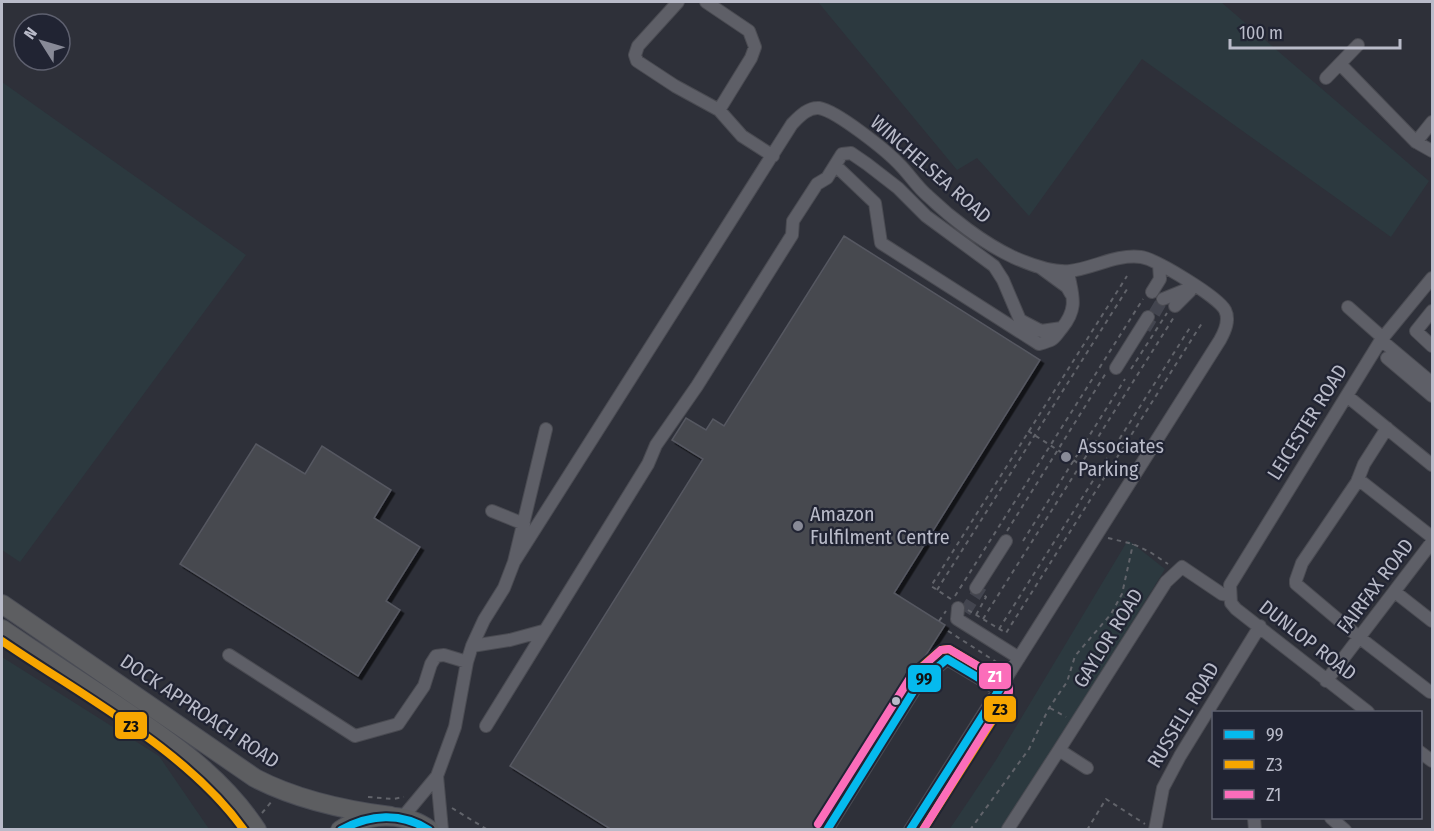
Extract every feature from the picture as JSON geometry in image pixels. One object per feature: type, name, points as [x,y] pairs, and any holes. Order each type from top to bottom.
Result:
[{"type":"highway","name":"DOCK APPROACH ROAD","points":[[2,604],[255,778],[281,791],[350,811],[396,817]]},
{"type":"highway","points":[[2,629],[153,729],[188,755],[242,807],[254,825]]},
{"type":"highway","points":[[340,830],[360,820],[396,817],[430,830]]},
{"type":"street","points":[[678,2],[638,46],[635,55],[637,61],[675,86],[719,110],[742,136],[773,156]]},
{"type":"street","points":[[706,2],[749,32],[755,47],[751,58],[719,110]]},
{"type":"street","points":[[1326,78],[1358,45]]},
{"type":"street","points":[[1340,64],[1416,142],[1432,151]]},
{"type":"street","name":"WINCHELSEA ROAD","points":[[514,562],[792,124],[802,114],[818,108],[847,123],[899,164],[930,198],[1002,252],[1040,267],[1068,272],[1125,257],[1139,257],[1159,264],[1195,286],[1225,309],[1226,329],[910,830]]},
{"type":"street","points":[[1416,142],[1432,122]]},
{"type":"street","points":[[486,726],[648,464],[656,445],[715,358],[792,235],[793,221],[817,184],[827,178],[842,154],[851,153],[867,164],[898,188],[926,216],[994,266],[1003,280],[1020,320],[1041,331],[1062,328]]},
{"type":"street","points":[[835,165],[874,203],[881,243],[1039,344],[1054,340],[1070,320],[1073,312],[1068,272]]},
{"type":"street","points":[[1148,294],[1160,279],[1159,264]]},
{"type":"street","points":[[1040,267],[1067,287],[1072,295]]},
{"type":"street","name":"LEICESTER ROAD","points":[[1229,595],[1230,585],[1235,575],[1382,339],[1432,278]]},
{"type":"street","points":[[1171,306],[1195,286]]},
{"type":"street","points":[[1417,296],[1432,310],[1416,331],[1432,346]]},
{"type":"street","points":[[1348,308],[1382,339],[1432,396]]},
{"type":"street","points":[[1112,369],[1148,317]]},
{"type":"street","points":[[1387,358],[1401,363],[1432,383]]},
{"type":"street","points":[[1347,396],[1432,465]]},
{"type":"street","points":[[1387,428],[1364,464],[1358,479],[1302,562],[1296,584],[1360,638],[1432,692]]},
{"type":"street","points":[[396,817],[437,776],[455,727],[472,646],[504,588],[514,562],[546,429]]},
{"type":"street","points":[[1358,479],[1432,537]]},
{"type":"street","points":[[492,511],[524,524]]},
{"type":"street","points":[[976,588],[1006,536]]},
{"type":"street","name":"FAIRFAX ROAD","points":[[1326,681],[1432,542]]},
{"type":"street","points":[[1182,567],[1222,594],[1229,595]]},
{"type":"street","name":"GAYLOR ROAD","points":[[1008,828],[1166,582],[1182,567]]},
{"type":"street","points":[[1395,592],[1432,621]]},
{"type":"street","name":"DUNLOP ROAD","points":[[1229,595],[1236,609],[1367,711]]},
{"type":"street","points":[[966,614],[1019,658]]},
{"type":"street","name":"RUSSELL ROAD","points":[[1156,828],[1163,788],[1260,626]]},
{"type":"street","points":[[472,646],[510,640],[543,631]]},
{"type":"street","points":[[228,655],[356,736],[398,724],[424,687],[430,664],[436,656],[444,655],[467,662]]},
{"type":"street","points":[[827,830],[918,684],[947,659],[999,690]]},
{"type":"street","points":[[1059,750],[1088,768]]},
{"type":"street","points":[[437,776],[442,830]]},
{"type":"street","points":[[1332,819],[1344,830]]},
{"type":"path","points":[[1127,276],[931,586],[966,614],[1006,633],[1202,323]]},
{"type":"path","points":[[937,590],[1129,286]]},
{"type":"path","points":[[966,614],[1051,446],[1148,294]]},
{"type":"path","points":[[1131,369],[1171,306]]},
{"type":"path","points":[[939,621],[966,614],[1080,464],[1171,306]]},
{"type":"path","points":[[999,629],[1191,326]]},
{"type":"path","points":[[1006,536],[1057,450],[1112,369]]},
{"type":"path","points":[[1023,541],[1125,379]]},
{"type":"path","points":[[1028,431],[1103,479]]},
{"type":"path","points":[[1109,539],[1133,544],[1150,552],[1170,566],[1182,567]]},
{"type":"path","points":[[970,830],[1029,749],[1049,708],[1067,682],[1075,656],[1111,614],[1122,594],[1133,544]]},
{"type":"path","points":[[948,631],[1011,671]]},
{"type":"path","points":[[1049,708],[1077,722]]},
{"type":"path","points":[[254,825],[281,791]]},
{"type":"path","points":[[360,796],[393,800],[408,795]]},
{"type":"path","points":[[1087,830],[1106,799],[1148,826],[1156,828]]},
{"type":"path","points":[[451,806],[455,811],[488,830]]},
{"type":"shaded area","points":[[818,2],[1221,2],[1429,181],[1391,237],[1142,59],[1029,216],[977,158],[957,170]]},
{"type":"shaded area","points":[[2,82],[246,255],[20,562],[2,550]]},
{"type":"shaded area","points":[[1128,540],[1165,569],[1005,829],[949,830],[996,760]]},
{"type":"shaded area","points":[[2,657],[159,756],[209,829],[2,829]]},
{"type":"building","name":"Amazon Fulfilment Centre","points":[[844,236],[1040,360],[894,593],[945,625],[815,830],[612,830],[510,766],[703,459],[672,440],[686,418],[706,430],[713,419],[724,426]]},
{"type":"building","points":[[256,444],[305,474],[322,446],[391,490],[374,518],[420,547],[386,601],[400,610],[358,676],[180,564]]},
{"type":"tunnel","points":[[1145,329],[1163,299]]},
{"type":"tunnel","points":[[965,612],[984,582]]},
{"type":"transit line","name":"Z3","points":[[2,641],[132,726],[163,750],[221,801],[244,830]]},
{"type":"transit line","name":"Z3","points":[[911,676],[941,650],[949,649],[1005,682],[1009,690],[1008,696],[923,830]]},
{"type":"transit line","name":"Z1","points":[[818,824],[910,678],[941,650],[949,649],[1005,682],[1009,687],[1009,692],[923,830]]},
{"type":"transit line","name":"99","points":[[827,830],[918,684],[947,659],[999,690]]},
{"type":"transit line","name":"99","points":[[910,830],[999,690]]},
{"type":"transit line","name":"99","points":[[341,830],[363,821],[385,817],[408,820],[429,830]]},
{"type":"place","name":"Associates Parking","points":[[1066,457]]},
{"type":"place","name":"Amazon Fulfilment Centre","points":[[798,526]]}]
